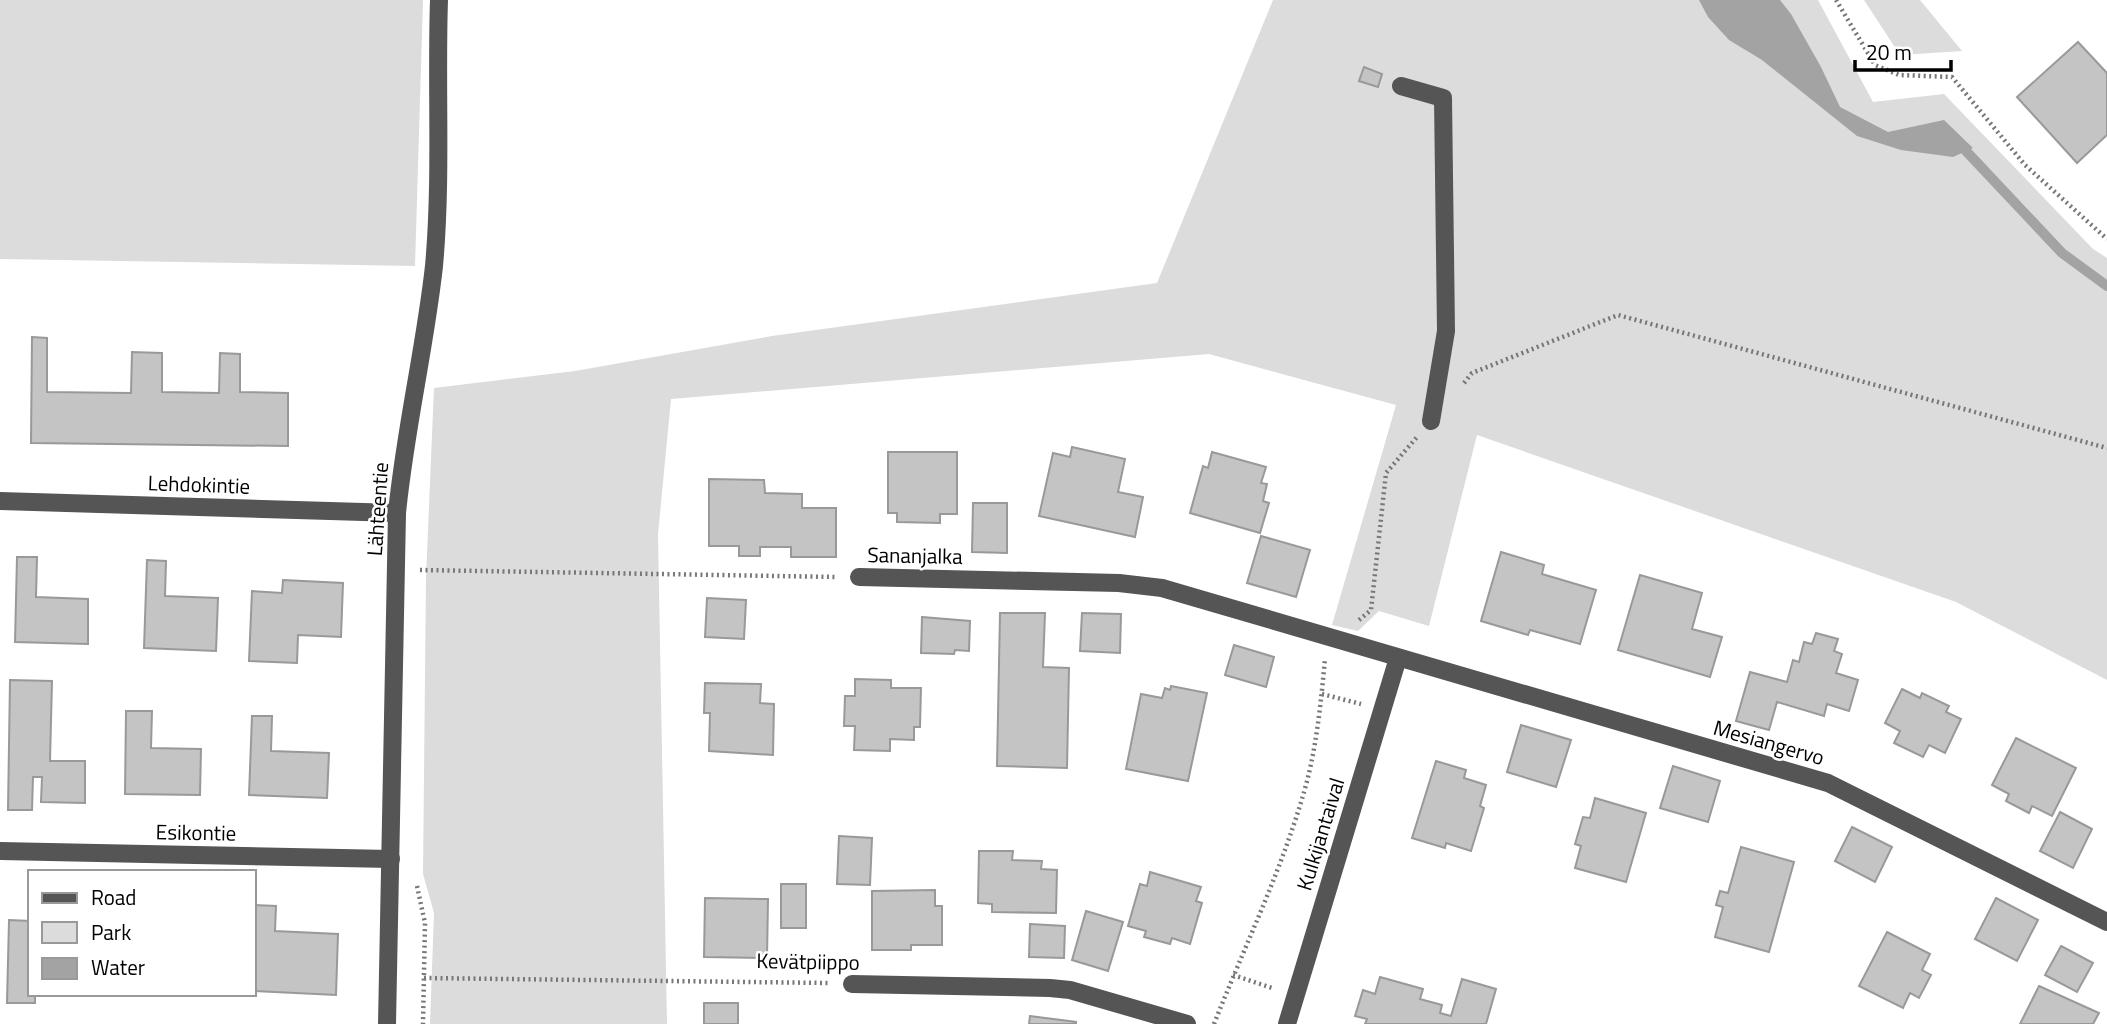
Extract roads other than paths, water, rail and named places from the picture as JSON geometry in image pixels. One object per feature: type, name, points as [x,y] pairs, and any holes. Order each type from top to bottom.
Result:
[{"type":"street","name":"Lähteentie","points":[[387,1024],[397,513],[402,463],[434,264],[441,155],[439,0]]},
{"type":"street","points":[[1401,86],[1443,98],[1446,331],[1431,421]]},
{"type":"street","name":"Lehdokintie","points":[[0,501],[397,513]]},
{"type":"street","name":"Sananjalka","points":[[859,577],[1119,583],[1151,587],[1398,658]]},
{"type":"street","name":"Mesiangervo","points":[[1398,658],[1828,783],[2107,922]]},
{"type":"street","name":"Kulkijantaival","points":[[1287,1024],[1398,658]]},
{"type":"street","name":"Esikontie","points":[[0,851],[391,859]]},
{"type":"street","name":"Kevätpiippo","points":[[852,984],[1070,990],[1187,1024]]},
{"type":"water","points":[[1699,0],[1780,0],[1821,67],[1840,107],[1888,132],[1944,120],[1973,148],[1953,157],[1901,150],[1857,136],[1762,60],[1729,40],[1708,17]]},
{"type":"waterway","points":[[1966,151],[2062,253],[2107,286]]}]
